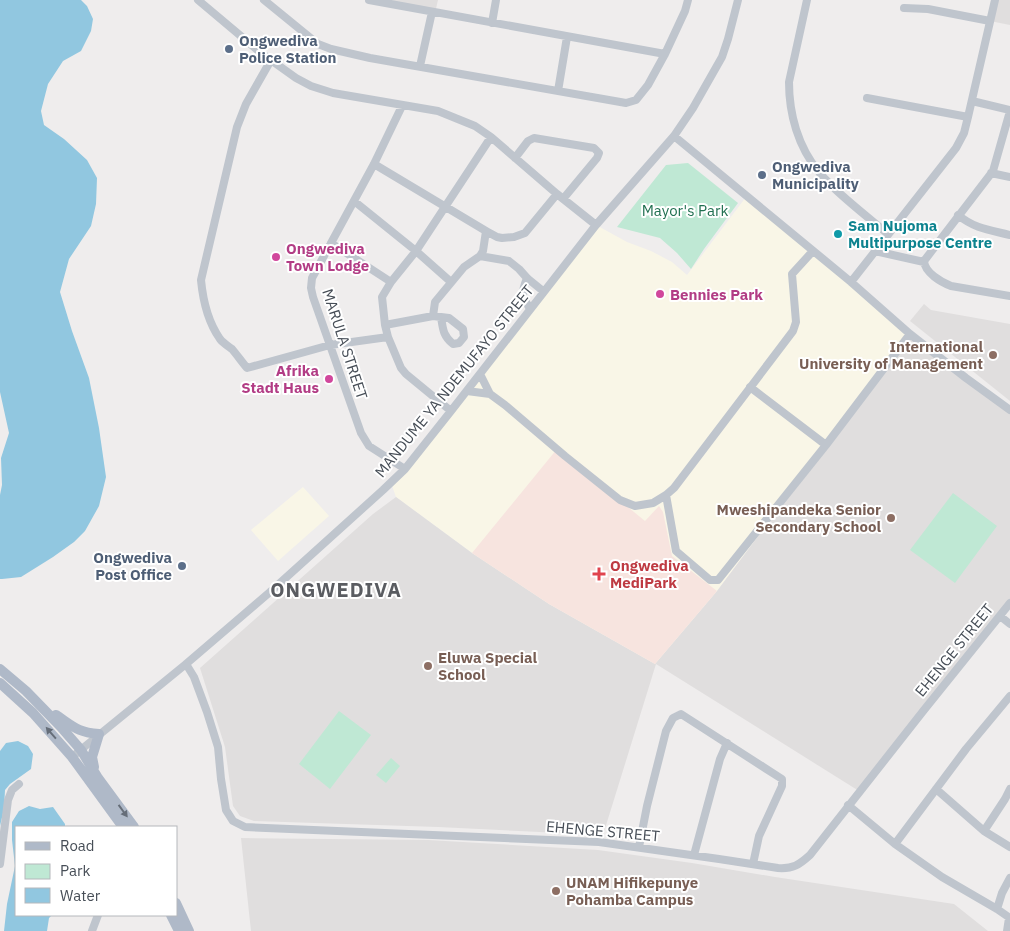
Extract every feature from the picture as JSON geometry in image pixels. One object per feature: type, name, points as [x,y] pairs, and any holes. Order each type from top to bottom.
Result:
[{"type":"main road","points":[[0,669],[78,730],[85,733],[99,734],[92,756],[94,767],[103,783]]},
{"type":"main road","points":[[0,682],[33,713],[72,757],[122,826]]},
{"type":"main road","points":[[26,691],[62,727],[81,750],[133,826]]},
{"type":"main road","points":[[178,907],[189,931]]},
{"type":"main road","points":[[172,916],[179,931]]},
{"type":"street","points":[[198,0],[271,60],[311,86],[333,94],[438,111],[475,126],[491,137],[560,197],[596,225]]},
{"type":"street","points":[[264,0],[318,44],[331,49],[370,58],[626,103],[636,100],[642,94],[665,54],[685,11],[688,0]]},
{"type":"street","points":[[369,0],[665,54]]},
{"type":"street","points":[[492,23],[496,0]]},
{"type":"street","name":"MANDUME YA NDEMUFAYO STREET","points":[[72,757],[186,664],[270,592],[405,469],[596,225],[674,136],[693,108],[722,57],[738,0]]},
{"type":"street","points":[[807,0],[789,82],[789,96],[797,134],[819,173],[888,234]]},
{"type":"street","points":[[851,282],[956,148],[964,133],[995,0]]},
{"type":"street","points":[[904,8],[928,10],[990,21]]},
{"type":"street","points":[[420,66],[432,12]]},
{"type":"street","points":[[558,91],[568,37]]},
{"type":"street","points":[[271,60],[246,104],[237,126],[201,280],[203,296],[210,319],[221,341],[231,348],[246,368],[330,345],[388,337]]},
{"type":"street","points":[[867,98],[968,117]]},
{"type":"street","points":[[972,101],[1010,114],[995,168],[925,258],[925,268],[944,283],[951,286],[1010,296]]},
{"type":"street","name":"MARULA STREET","points":[[402,106],[374,164],[312,278],[311,288],[312,297],[361,432],[369,446],[405,469]]},
{"type":"street","points":[[674,136],[812,252],[851,282],[910,334],[1010,410]]},
{"type":"street","points":[[451,411],[401,368],[388,337],[382,296],[416,251],[491,137]]},
{"type":"street","points":[[374,164],[486,231],[502,238],[514,237],[525,233],[597,158],[599,153],[594,148],[534,138],[528,141],[515,158]]},
{"type":"street","points":[[992,173],[1010,177]]},
{"type":"street","points":[[354,201],[451,282]]},
{"type":"street","points":[[958,215],[974,226],[1010,235]]},
{"type":"street","points":[[385,325],[437,317],[435,302],[464,267],[480,256],[483,251],[486,231]]},
{"type":"street","points":[[331,244],[391,282]]},
{"type":"street","points":[[875,251],[924,262]]},
{"type":"street","points":[[480,374],[490,394],[620,500],[635,506],[653,503],[674,488],[794,328],[796,318],[792,274],[812,252]]},
{"type":"street","points":[[480,256],[509,261],[543,292]]},
{"type":"street","points":[[527,278],[522,290],[522,296],[530,309]]},
{"type":"street","points":[[666,495],[676,551],[710,580],[718,580],[826,445],[910,334]]},
{"type":"street","points":[[750,387],[826,445]]},
{"type":"street","points":[[467,391],[490,394]]},
{"type":"street","name":"EHENGE STREET","points":[[186,664],[194,677],[218,747],[226,810],[233,821],[244,826],[599,842],[787,869],[799,865],[810,855],[1010,603]]},
{"type":"street","points":[[1000,616],[1010,624]]},
{"type":"street","points":[[895,844],[966,749],[1010,696]]},
{"type":"street","points":[[640,847],[649,797],[666,731],[673,718],[681,714],[782,779],[782,786],[759,836],[753,864]]},
{"type":"street","points":[[694,855],[720,759],[727,744]]},
{"type":"street","points":[[0,864],[8,800],[12,790],[19,784]]},
{"type":"street","points":[[936,789],[984,831],[1010,847]]},
{"type":"street","points":[[984,831],[1010,789]]},
{"type":"street","points":[[848,805],[895,844],[942,877],[1010,918],[1007,931]]},
{"type":"street","points":[[997,909],[1002,893],[1010,878]]},
{"type":"street","points":[[92,931],[98,916]]},
{"type":"shaded area","points":[[369,0],[438,0],[435,13]]},
{"type":"shaded area","points":[[995,0],[1010,0],[1010,25],[990,21]]},
{"type":"shaded area","points":[[746,197],[910,334],[717,591],[655,664],[549,604],[472,553],[396,497],[391,483],[596,225],[627,242],[651,251],[672,262],[687,275]]},
{"type":"shaded area","points":[[924,304],[931,310],[1010,324],[1010,401],[910,321]]},
{"type":"shaded area","points":[[910,334],[1010,410],[1010,603],[859,791],[656,664],[603,835],[254,821],[240,816],[233,806],[225,747],[200,668],[373,514],[396,497],[472,553],[549,604],[655,664],[717,591]]},
{"type":"shaded area","name":"Ongwediva MediPark","points":[[557,449],[645,521],[659,506],[663,512],[672,556],[717,591],[655,664],[549,604],[472,553]]},
{"type":"shaded area","points":[[303,487],[329,516],[278,561],[251,530]]},
{"type":"shaded area","name":"UNAM Hifikepunye Pohamba Campus","points":[[241,838],[428,840],[598,850],[954,904],[988,931],[251,931]]},
{"type":"green space","name":"Mayor's Park","points":[[688,163],[738,203],[691,269],[660,238],[617,227],[666,165]]},
{"type":"green space","points":[[953,493],[997,526],[955,583],[910,550]]},
{"type":"green space","points":[[339,711],[371,735],[330,789],[299,764]]},
{"type":"green space","points":[[391,758],[400,766],[386,783],[376,775]]},
{"type":"water","points":[[0,0],[81,0],[87,6],[93,19],[91,31],[81,51],[63,61],[48,84],[41,111],[44,125],[64,139],[87,160],[97,178],[96,204],[91,226],[69,259],[60,292],[89,378],[106,477],[99,506],[85,531],[74,542],[21,577],[2,579],[0,579],[1,458],[9,433],[0,392]]},
{"type":"water","points":[[18,741],[28,746],[33,754],[31,769],[10,784],[5,790],[4,809],[0,826],[0,751],[6,743]]},
{"type":"water","points":[[29,806],[40,809],[53,807],[65,826],[15,826],[15,866],[12,822],[19,811]]},
{"type":"water","points":[[15,866],[15,916],[51,916],[47,931],[4,931],[7,904]]},
{"type":"place","name":"Ongwediva Police Station","points":[[229,49]]},
{"type":"place","name":"Ongwediva Municipality","points":[[762,175]]},
{"type":"place","name":"Sam Nujoma Multipurpose Centre","points":[[838,234]]},
{"type":"place","name":"Ongwediva Town Lodge","points":[[276,257]]},
{"type":"place","name":"Bennies Park","points":[[660,294]]},
{"type":"place","name":"International University of Management","points":[[993,355]]},
{"type":"place","name":"Afrika Stadt Haus","points":[[329,379]]},
{"type":"place","name":"Mweshipandeka Senior Secondary School","points":[[891,518]]},
{"type":"place","name":"Ongwediva Post Office","points":[[182,566]]},
{"type":"place","name":"Ongwediva MediPark","points":[[599,574]]},
{"type":"place","name":"Eluwa Special School","points":[[428,666]]},
{"type":"place","name":"UNAM Hifikepunye Pohamba Campus","points":[[556,891]]},
{"type":"district","name":"ONGWEDIVA","points":[[336,589]]}]
